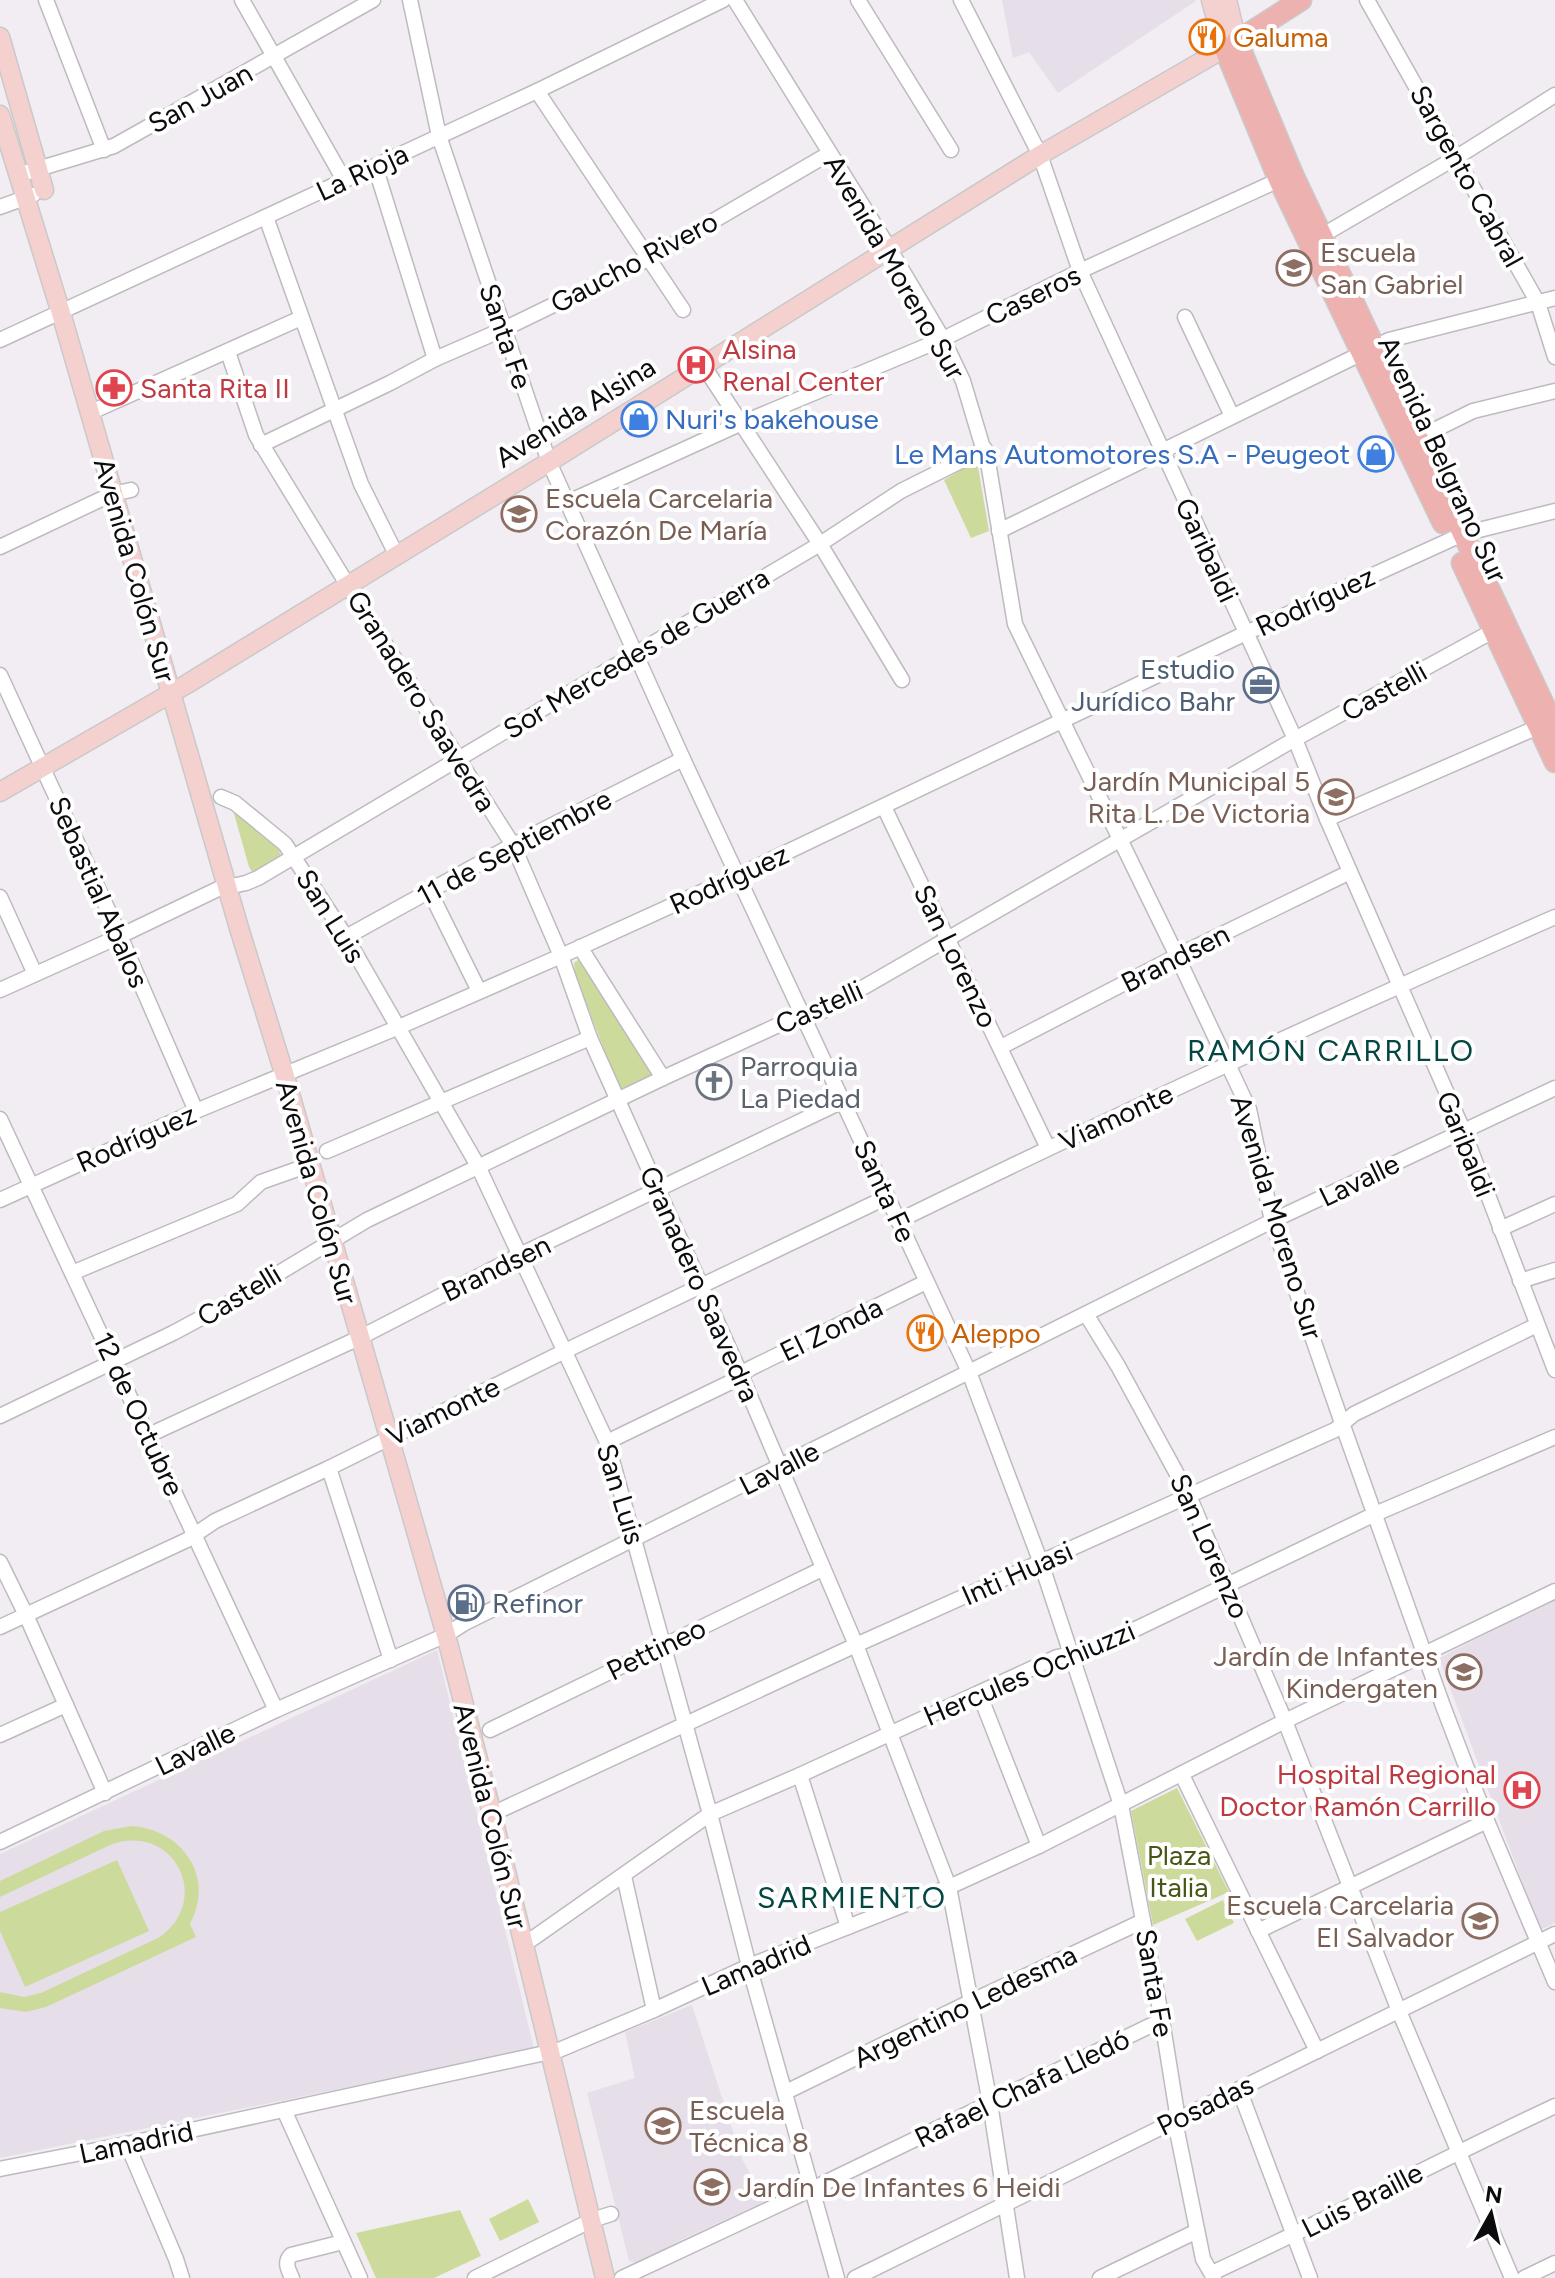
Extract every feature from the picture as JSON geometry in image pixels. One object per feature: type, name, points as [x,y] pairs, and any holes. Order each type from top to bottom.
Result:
[{"type":"highway","name":"Avenida Alsina","points":[[1231,44],[1301,0]]},
{"type":"highway","name":"Avenida Belgrano Sur","points":[[1231,44],[1279,180],[1315,240],[1550,722],[1555,762]]},
{"type":"highway","name":"Avenida Belgrano Sur","points":[[1231,44],[1293,175],[1315,240]]},
{"type":"highway","name":"Avenida Belgrano Sur","points":[[1369,351],[1418,438],[1493,631],[1550,722]]},
{"type":"main road","name":"Avenida Belgrano Sur","points":[[1211,0],[1231,44]]},
{"type":"main road","name":"Avenida Belgrano Sur","points":[[1227,0],[1231,44]]},
{"type":"main road","points":[[0,37],[44,190]]},
{"type":"main road","name":"Avenida Alsina","points":[[0,792],[171,693],[549,462],[1040,155],[1231,44]]},
{"type":"main road","name":"Avenida Colón Sur","points":[[0,115],[89,413],[122,492],[171,693],[237,885],[309,1165],[446,1635],[605,2278]]},
{"type":"street","points":[[46,0],[104,150]]},
{"type":"street","points":[[242,0],[344,180]]},
{"type":"street","name":"San Juan","points":[[18,175],[104,150],[373,0]]},
{"type":"street","name":"Santa Fe","points":[[410,0],[439,136],[549,462],[683,759],[969,1372],[1041,1563],[1121,1805],[1162,2020],[1176,2107],[1175,2119],[1197,2231],[1205,2264],[1213,2276]]},
{"type":"street","name":"La Rioja","points":[[0,340],[537,91],[723,0]]},
{"type":"street","name":"Avenida Moreno Sur","points":[[735,0],[889,248],[943,339],[963,381],[985,449],[1015,624],[1177,956],[1253,1121],[1272,1221],[1342,1423],[1487,1821],[1555,1982]]},
{"type":"street","points":[[858,0],[951,150]]},
{"type":"street","name":"Garibaldi","points":[[961,0],[1040,155],[1080,271],[1295,739],[1398,986],[1463,1130],[1555,1370]]},
{"type":"street","name":"Sargento Cabral","points":[[1367,0],[1538,303],[1555,357]]},
{"type":"street","points":[[537,91],[683,310]]},
{"type":"street","points":[[1315,240],[1555,95]]},
{"type":"street","name":"Gaucho Rivero","points":[[261,445],[648,259],[830,153]]},
{"type":"street","points":[[375,166],[435,359]]},
{"type":"street","name":"Caseros","points":[[566,503],[742,423],[943,339],[1080,271],[1279,180]]},
{"type":"street","points":[[0,207],[44,190]]},
{"type":"street","name":"Granadero Saavedra","points":[[266,217],[365,492],[396,554]]},
{"type":"street","points":[[999,531],[1389,340],[1555,298]]},
{"type":"street","points":[[1185,317],[1232,416]]},
{"type":"street","points":[[89,413],[301,318]]},
{"type":"street","name":"Granadero Saavedra","points":[[228,352],[261,445],[513,845],[561,956],[590,1038],[741,1375],[856,1645],[949,1887],[990,2103],[1017,2278]]},
{"type":"street","points":[[703,365],[820,544],[902,680]]},
{"type":"street","points":[[1418,438],[1473,411],[1555,391]]},
{"type":"street","name":"Sor Mercedes de Guerra","points":[[237,885],[294,857],[820,544],[901,491],[985,449]]},
{"type":"street","points":[[0,547],[122,492]]},
{"type":"street","name":"Rodríguez","points":[[0,1200],[196,1111],[399,1027],[739,875],[1457,536],[1555,511]]},
{"type":"street","name":"Castelli","points":[[0,1416],[173,1333],[367,1220],[785,1022],[817,1014],[1295,739],[1493,631]]},
{"type":"street","name":"Sebastial Abalos","points":[[0,675],[6,705],[42,767],[196,1111]]},
{"type":"street","points":[[1327,819],[1550,722]]},
{"type":"street","name":"11 de Septiembre","points":[[346,937],[513,845],[683,759]]},
{"type":"street","name":"San Luis","points":[[221,797],[235,803],[278,837],[346,937],[478,1166],[607,1442],[837,2278]]},
{"type":"street","name":"San Lorenzo","points":[[884,807],[1048,1148]]},
{"type":"street","name":"Brandsen","points":[[1001,1047],[1177,956],[1350,872]]},
{"type":"street","points":[[0,990],[218,889],[237,885]]},
{"type":"street","points":[[429,890],[479,991]]},
{"type":"street","points":[[0,897],[35,974]]},
{"type":"street","name":"Viamonte","points":[[898,1221],[1398,986],[1555,917]]},
{"type":"street","points":[[580,947],[663,1078]]},
{"type":"street","points":[[327,1151],[590,1038]]},
{"type":"street","name":"Lavalle","points":[[0,1842],[276,1710],[446,1635],[1272,1221],[1555,1088]]},
{"type":"street","name":"Brandsen","points":[[149,1435],[359,1338],[520,1255],[843,1101]]},
{"type":"street","name":"12 de Octubre","points":[[0,1119],[276,1710]]},
{"type":"street","points":[[72,1273],[237,1204],[261,1182],[309,1165]]},
{"type":"street","name":"Viamonte","points":[[0,1627],[187,1540],[215,1521],[887,1197]]},
{"type":"street","points":[[1500,1229],[1555,1204]]},
{"type":"street","points":[[1520,1281],[1555,1270]]},
{"type":"street","name":"El Zonda","points":[[607,1442],[926,1282]]},
{"type":"street","name":"San Lorenzo","points":[[1086,1314],[1189,1496],[1285,1721],[1399,2011],[1512,2278]]},
{"type":"street","name":"Inti Huasi","points":[[492,1814],[856,1645],[1335,1430],[1354,1414],[1537,1325]]},
{"type":"street","name":"Hercules Ochiuzzi","points":[[522,1943],[624,1876],[710,1814],[1057,1657],[1092,1650],[1375,1514],[1555,1437]]},
{"type":"street","points":[[329,1468],[391,1660]]},
{"type":"street","points":[[0,1562],[105,1793]]},
{"type":"street","name":"Pettineo","points":[[490,1730],[822,1569]]},
{"type":"street","name":"Lamadrid","points":[[0,2169],[569,2046],[749,1966],[949,1887],[1039,1846],[1285,1721],[1555,1591]]},
{"type":"street","points":[[979,1693],[1039,1846]]},
{"type":"street","points":[[0,1735],[66,1705]]},
{"type":"street","points":[[800,1775],[848,1927]]},
{"type":"street","points":[[1182,1775],[1317,2051]]},
{"type":"street","points":[[1258,1931],[1487,1821]]},
{"type":"street","points":[[624,1876],[654,2010]]},
{"type":"street","name":"Argentino Ledesma","points":[[786,2092],[1143,1921]]},
{"type":"street","name":"Posadas","points":[[855,2278],[1555,1934]]},
{"type":"street","name":"Rafael Chafa Lledó","points":[[622,2278],[1162,2020]]},
{"type":"street","points":[[1239,2089],[1310,2278]]},
{"type":"street","name":"Luis Braille","points":[[1213,2276],[1459,2151],[1555,2106]]},
{"type":"street","points":[[284,2110],[360,2278]]},
{"type":"street","points":[[127,2144],[182,2278]]},
{"type":"street","points":[[475,2278],[592,2220],[611,2214]]},
{"type":"street","points":[[1100,2278],[1197,2231]]},
{"type":"street","points":[[292,2278],[287,2265],[291,2255],[343,2242]]},
{"type":"street","points":[[508,2262],[511,2278]]},
{"type":"street","points":[[1524,2278],[1555,2263]]},
{"type":"shaded area","points":[[1002,0],[1196,1],[1058,93],[1029,52],[1013,58]]},
{"type":"shaded area","name":"Hospital Regional Doctor Ramón Carrillo","points":[[1555,1599],[1555,1923],[1540,1930],[1439,1658]]},
{"type":"shaded area","points":[[437,1650],[534,2049],[0,2158],[0,1854]]},
{"type":"shaded area","name":"Escuela Técnica 8","points":[[692,2005],[742,2159],[765,2201],[639,2263],[629,2261],[587,2093],[635,2078],[625,2032]]},
{"type":"green space","points":[[977,461],[989,531],[971,538],[944,480]]},
{"type":"green space","points":[[233,810],[277,846],[281,856],[253,873]]},
{"type":"green space","points":[[578,960],[589,970],[654,1075],[621,1092],[575,975],[574,963]]},
{"type":"green space","name":"Plaza Italia","points":[[1177,1788],[1229,1892],[1153,1925],[1131,1811]]},
{"type":"green space","points":[[131,1826],[165,1836],[189,1858],[199,1889],[190,1924],[196,1937],[46,2007],[26,2012],[0,2008],[0,1992],[24,1997],[41,1993],[160,1937],[176,1921],[184,1903],[184,1884],[178,1867],[167,1853],[152,1844],[132,1840],[110,1845],[0,1897],[0,1881],[104,1831]]},
{"type":"green space","points":[[117,1860],[149,1931],[25,1987],[0,1931],[0,1912]]},
{"type":"green space","points":[[1223,1900],[1234,1923],[1197,1941],[1185,1919]]},
{"type":"green space","points":[[528,2199],[539,2222],[500,2241],[489,2219]]},
{"type":"green space","points":[[460,2210],[481,2256],[434,2278],[376,2278],[356,2233]]},
{"type":"place","name":"Galuma","points":[[1207,37]]},
{"type":"place","name":"Escuela San Gabriel","points":[[1294,268]]},
{"type":"place","name":"Alsina Renal Center","points":[[696,365]]},
{"type":"place","name":"Santa Rita II","points":[[114,388]]},
{"type":"place","name":"Nuri's bakehouse","points":[[639,419]]},
{"type":"place","name":"Le Mans Automotores S.A - Peugeot","points":[[1376,454]]},
{"type":"place","name":"Escuela Carcelaria Corazón De María","points":[[519,514]]},
{"type":"place","name":"Estudio Jurídico Bahr","points":[[1261,685]]},
{"type":"place","name":"Jardín Municipal 5 Rita L. De Victoria","points":[[1336,797]]},
{"type":"place","name":"Parroquia La Piedad","points":[[714,1082]]},
{"type":"place","name":"Aleppo","points":[[925,1333]]},
{"type":"place","name":"Refinor","points":[[466,1603]]},
{"type":"place","name":"Jardín de Infantes Kindergaten","points":[[1464,1672]]},
{"type":"place","name":"Hospital Regional Doctor Ramón Carrillo","points":[[1522,1790]]},
{"type":"place","name":"Escuela Carcelaria El Salvador","points":[[1480,1921]]},
{"type":"place","name":"Escuela Técnica 8","points":[[663,2126]]},
{"type":"place","name":"Jardín De Infantes 6 Heidi","points":[[712,2187]]},
{"type":"district","name":"RAMÓN CARRILLO","points":[[1331,1051]]},
{"type":"district","name":"SARMIENTO","points":[[852,1898]]}]
